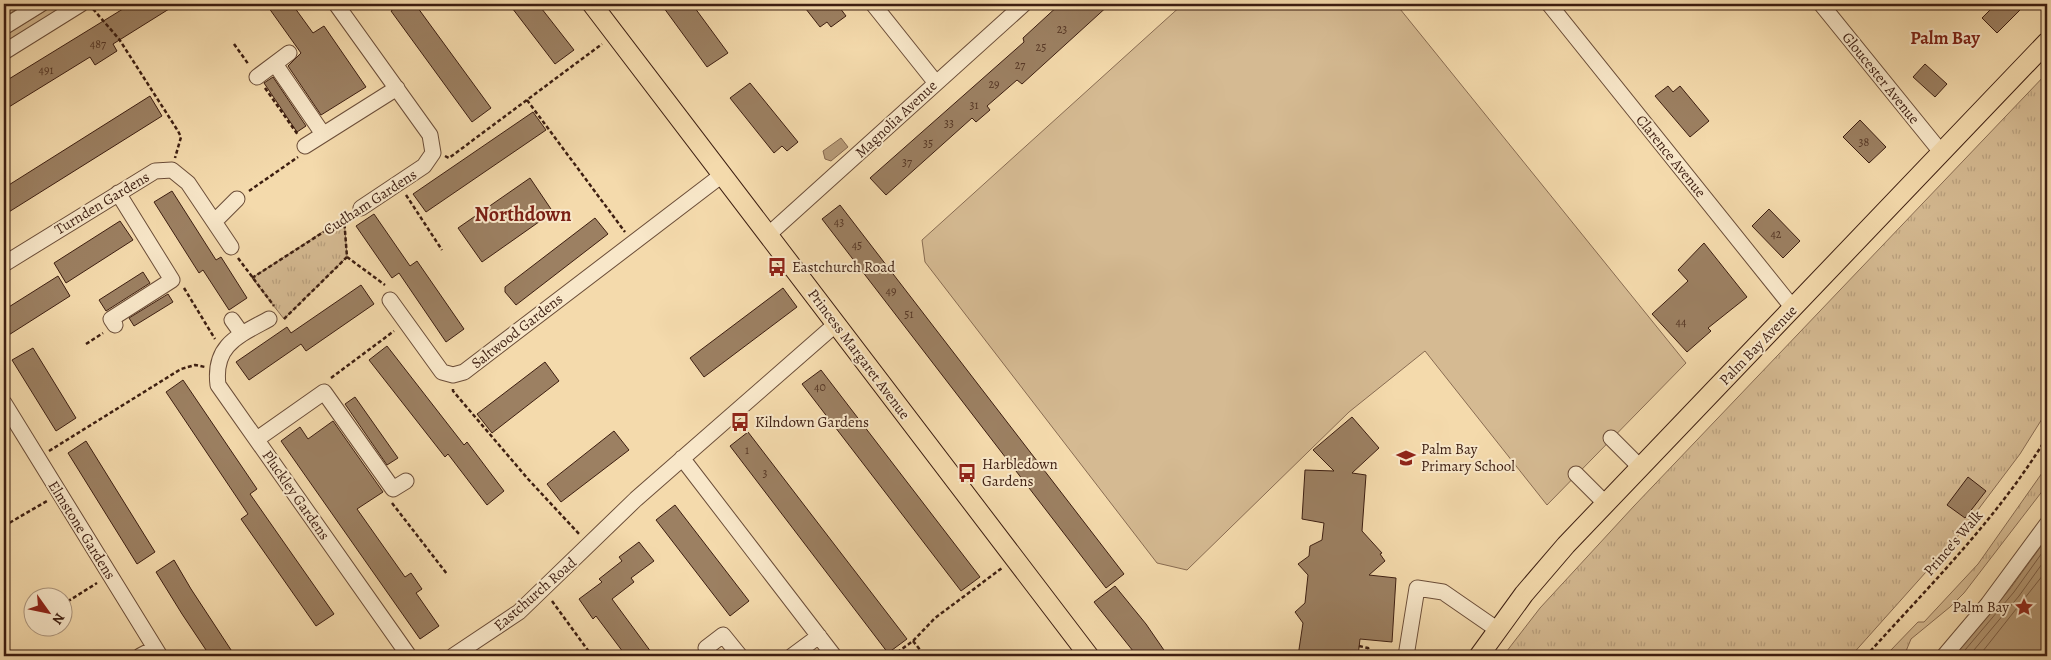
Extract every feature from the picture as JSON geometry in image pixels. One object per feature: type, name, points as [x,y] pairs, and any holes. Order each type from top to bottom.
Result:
[{"type":"main road","name":"Princess Margaret Avenue","points":[[592,4],[1089,656]]},
{"type":"main road","name":"Palm Bay Avenue","points":[[1479,656],[1530,587],[1640,467],[2047,42]]},
{"type":"street","points":[[4,27],[41,4]]},
{"type":"street","points":[[4,52],[81,4]]},
{"type":"street","points":[[336,4],[430,136],[433,153]]},
{"type":"street","points":[[873,4],[936,83]]},
{"type":"street","name":"Magnolia Avenue","points":[[768,235],[1024,4]]},
{"type":"street","name":"Clarence Avenue","points":[[1549,4],[1793,308]]},
{"type":"street","name":"Gloucester Avenue","points":[[1821,4],[1941,152]]},
{"type":"street","points":[[257,77],[289,53]]},
{"type":"street","points":[[275,64],[323,134]]},
{"type":"street","points":[[305,146],[397,88]]},
{"type":"street","name":"Cudham Gardens","points":[[361,208],[424,166],[433,153]]},
{"type":"street","points":[[172,170],[188,182],[231,247]]},
{"type":"street","name":"Turnden Gardens","points":[[4,264],[155,171],[172,170]]},
{"type":"street","name":"Saltwood Gardens","points":[[390,300],[442,372],[453,375],[464,372],[722,175]]},
{"type":"street","points":[[115,325],[111,318],[172,280],[118,193]]},
{"type":"street","points":[[215,221],[237,199]]},
{"type":"street","points":[[216,369],[223,351],[242,334],[277,319]]},
{"type":"street","points":[[232,320],[242,334]]},
{"type":"street","name":"Eastchurch Road","points":[[453,656],[498,628],[543,590],[636,499],[836,324]]},
{"type":"street","name":"Pluckley Gardens","points":[[216,369],[218,385],[409,656]]},
{"type":"street","points":[[257,439],[324,392],[400,485]]},
{"type":"street","name":"Elmstone Gardens","points":[[4,403],[157,652]]},
{"type":"street","points":[[1611,438],[1640,467]]},
{"type":"street","points":[[682,458],[834,656]]},
{"type":"street","points":[[1576,474],[1606,504]]},
{"type":"street","points":[[1944,656],[1988,604],[2047,524]]},
{"type":"street","points":[[1406,656],[1417,588],[1443,592],[1498,630]]},
{"type":"street","points":[[706,648],[723,635],[740,656]]},
{"type":"street","points":[[792,656],[819,636]]},
{"type":"street","points":[[140,656],[157,652]]},
{"type":"path","points":[[89,4],[120,38],[181,137],[172,170]]},
{"type":"path","points":[[433,153],[449,158],[615,35]]},
{"type":"path","points":[[234,44],[308,151],[237,199]]},
{"type":"path","points":[[527,100],[577,170],[634,243]]},
{"type":"path","points":[[398,183],[442,250]]},
{"type":"path","name":"Cudham Gardens","points":[[252,278],[361,208]]},
{"type":"path","points":[[344,218],[347,257],[397,294],[390,300]]},
{"type":"path","points":[[231,247],[277,319],[347,257]]},
{"type":"path","points":[[172,280],[179,281],[223,351]]},
{"type":"path","points":[[324,392],[329,380],[406,322]]},
{"type":"path","points":[[86,344],[115,325]]},
{"type":"path","points":[[38,458],[181,369],[195,365],[216,369]]},
{"type":"path","points":[[453,375],[453,391],[528,479],[590,545]]},
{"type":"path","name":"Prince's Walk","points":[[1866,656],[1957,558],[1997,511],[2047,436]]},
{"type":"path","points":[[400,485],[388,498],[447,574]]},
{"type":"path","points":[[4,526],[59,494]]},
{"type":"path","points":[[892,656],[913,641],[935,618],[1014,558]]},
{"type":"path","points":[[72,598],[110,575]]},
{"type":"path","points":[[543,590],[592,656]]},
{"type":"path","points":[[913,641],[925,656]]},
{"type":"path","points":[[1359,646],[1368,648],[1373,656]]},
{"type":"green space","points":[[4,4],[25,4],[4,17]]},
{"type":"green space","points":[[56,4],[72,4],[4,46],[4,36]]},
{"type":"green space","points":[[1183,4],[1396,4],[1686,363],[1547,505],[1425,351],[1349,412],[1187,570],[1157,563],[925,262],[922,240]]},
{"type":"green space","points":[[2047,73],[2047,411],[2020,454],[1959,535],[1851,656],[1503,656],[1540,608],[1634,506]]},
{"type":"green space","points":[[344,218],[347,257],[284,319],[252,278]]},
{"type":"green space","points":[[2047,466],[2047,485],[1964,593],[1911,639],[1904,656],[1891,656],[1890,651],[1918,622],[1924,622],[1978,564]]},
{"type":"water","points":[[841,138],[848,147],[831,161],[825,159],[823,151]]},
{"type":"water","name":"Palm Bay","points":[[2047,538],[2047,656],[1953,656],[2010,589]]},
{"type":"building","points":[[131,4],[177,4],[113,44],[117,51],[95,65],[90,57],[4,110],[4,82]]},
{"type":"building","points":[[266,4],[292,4],[313,33],[324,26],[366,87],[321,115],[288,66],[301,53]]},
{"type":"building","points":[[401,4],[415,4],[491,108],[472,122],[391,11]]},
{"type":"building","points":[[509,4],[538,4],[574,50],[555,64]]},
{"type":"building","points":[[661,4],[692,4],[728,53],[707,67]]},
{"type":"building","points":[[802,4],[837,4],[846,16],[831,27],[827,22],[820,27]]},
{"type":"building","points":[[1060,4],[1110,4],[1022,84],[1017,80],[987,106],[990,110],[976,122],[972,118],[886,195],[870,178],[1024,42],[1023,38]]},
{"type":"building","points":[[1996,4],[2026,4],[1997,33],[1982,18]]},
{"type":"building","points":[[1925,64],[1947,84],[1935,97],[1913,77]]},
{"type":"building","points":[[273,77],[306,126],[297,132],[264,83]]},
{"type":"building","points":[[750,83],[798,142],[787,151],[782,146],[774,153],[730,98]]},
{"type":"building","points":[[1668,86],[1673,92],[1680,86],[1709,121],[1690,137],[1655,96]]},
{"type":"building","points":[[150,96],[162,116],[4,215],[4,188]]},
{"type":"building","points":[[533,112],[546,130],[426,212],[413,194]]},
{"type":"building","points":[[1860,120],[1886,147],[1869,163],[1843,137]]},
{"type":"building","points":[[530,178],[553,212],[482,262],[458,228]]},
{"type":"building","points":[[172,191],[216,260],[221,257],[247,298],[229,310],[203,270],[199,273],[154,202]]},
{"type":"building","points":[[840,205],[1124,574],[1106,588],[822,219]]},
{"type":"building","points":[[1769,209],[1800,241],[1783,258],[1752,226]]},
{"type":"building","points":[[374,214],[410,266],[417,261],[464,329],[446,342],[399,273],[392,278],[356,226]]},
{"type":"building","points":[[595,218],[608,234],[516,305],[505,292],[505,287]]},
{"type":"building","points":[[120,221],[133,240],[66,283],[54,263]]},
{"type":"building","points":[[1704,243],[1747,297],[1708,328],[1711,331],[1687,352],[1652,314],[1688,281],[1678,270]]},
{"type":"building","points":[[143,272],[150,283],[106,311],[99,300]]},
{"type":"building","points":[[58,276],[70,296],[4,338],[4,310]]},
{"type":"building","points":[[361,285],[374,304],[306,351],[301,344],[249,380],[236,362],[287,327],[291,333]]},
{"type":"building","points":[[783,288],[797,307],[704,377],[690,358]]},
{"type":"building","points":[[168,294],[173,302],[134,326],[129,318]]},
{"type":"building","points":[[387,346],[464,445],[467,442],[504,491],[487,505],[448,454],[445,457],[369,360]]},
{"type":"building","points":[[33,348],[76,418],[56,431],[12,360]]},
{"type":"building","points":[[545,362],[559,381],[492,433],[477,414]]},
{"type":"building","points":[[821,370],[980,577],[961,591],[802,384]]},
{"type":"building","points":[[183,380],[257,489],[250,494],[334,614],[316,626],[241,519],[248,514],[166,392]]},
{"type":"building","points":[[355,397],[398,458],[387,465],[345,404]]},
{"type":"building","points":[[1352,417],[1379,448],[1352,473],[1366,475],[1362,531],[1382,553],[1380,554],[1385,561],[1369,575],[1396,578],[1392,642],[1360,639],[1358,656],[1298,656],[1303,623],[1295,612],[1305,603],[1308,575],[1298,564],[1309,556],[1310,546],[1322,540],[1324,523],[1302,519],[1305,470],[1334,471],[1313,450]]},
{"type":"building","points":[[333,421],[383,492],[357,509],[405,577],[411,573],[422,589],[416,593],[439,626],[420,639],[281,441],[300,427],[308,439]]},
{"type":"building","points":[[614,431],[629,450],[561,502],[547,484]]},
{"type":"building","points":[[748,432],[907,639],[888,653],[730,446]]},
{"type":"building","points":[[86,441],[155,552],[137,564],[68,453]]},
{"type":"building","points":[[1968,477],[1986,491],[1965,518],[1947,505]]},
{"type":"building","points":[[675,505],[749,601],[730,616],[656,520]]},
{"type":"building","points":[[639,542],[654,561],[631,578],[634,582],[612,599],[654,656],[626,656],[596,616],[593,619],[579,599],[602,582],[599,579],[622,561],[619,557]]},
{"type":"building","points":[[174,560],[235,656],[210,656],[182,614],[156,572]]},
{"type":"building","points":[[1115,586],[1146,624],[1168,656],[1137,656],[1094,602]]},
{"type":"place","name":"Eastchurch Road","points":[[777,267]]},
{"type":"place","name":"Kilndown Gardens","points":[[740,422]]},
{"type":"place","name":"Palm Bay Primary School","points":[[1406,458]]},
{"type":"place","name":"Harbledown Gardens","points":[[967,473]]},
{"type":"place","name":"Palm Bay","points":[[2024,607]]},
{"type":"district","name":"Palm Bay","points":[[1945,38]]},
{"type":"district","name":"Northdown","points":[[523,214]]}]
